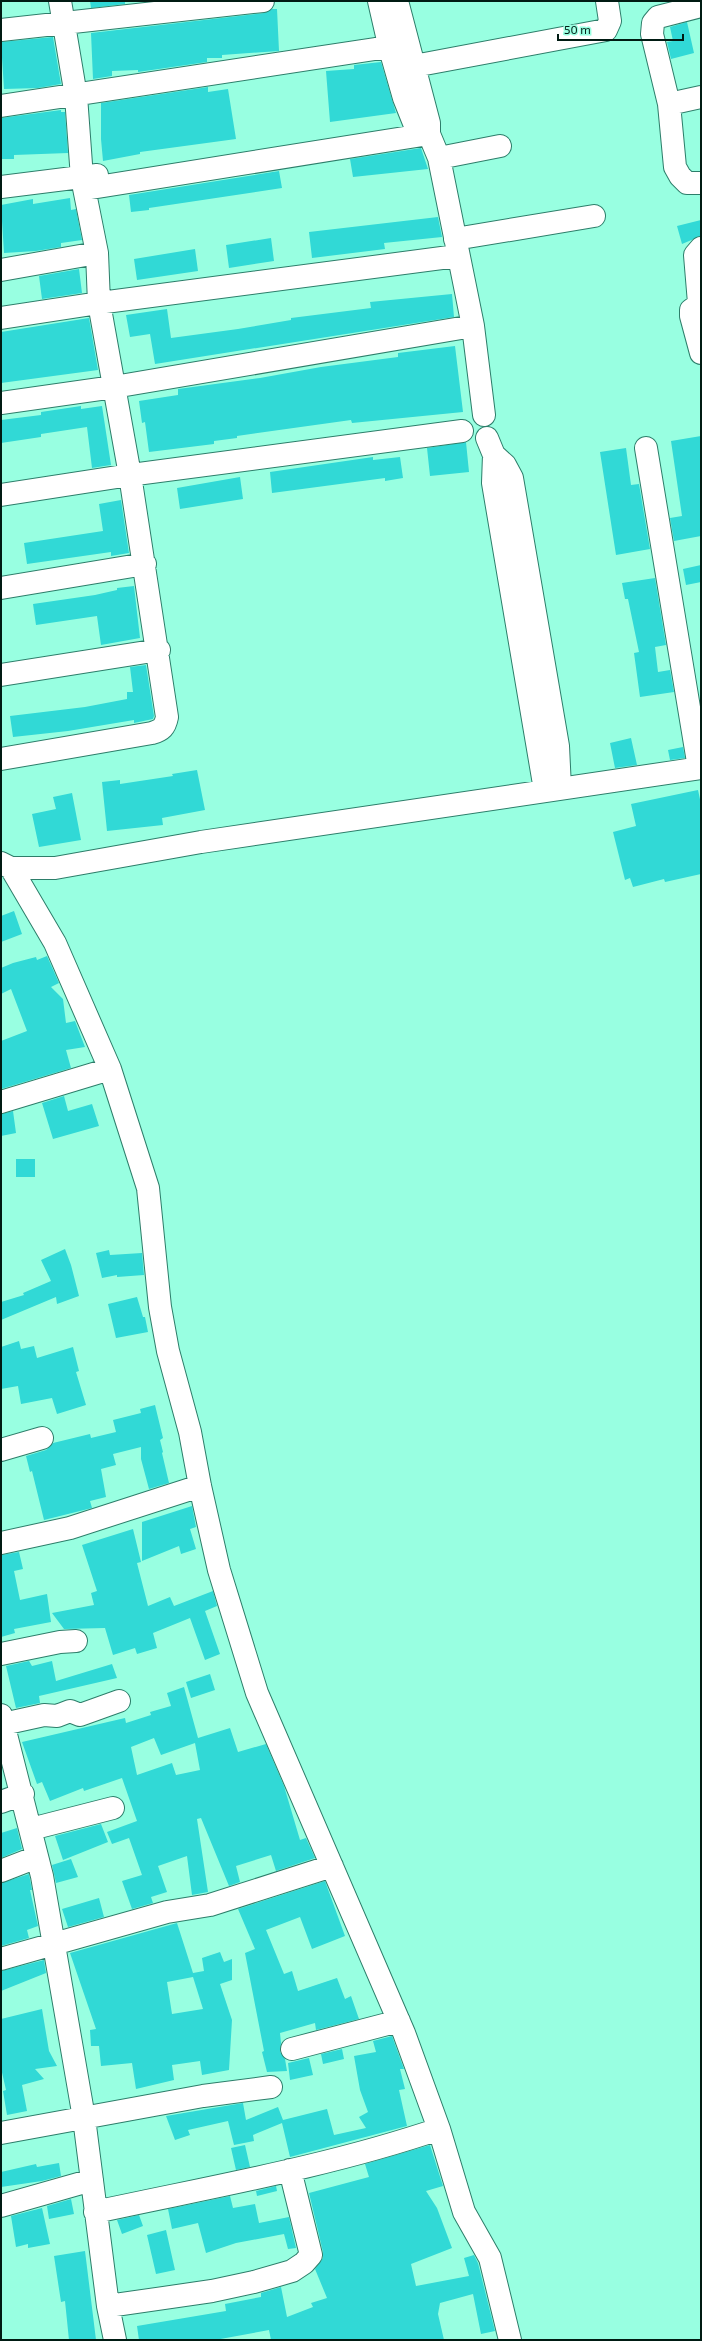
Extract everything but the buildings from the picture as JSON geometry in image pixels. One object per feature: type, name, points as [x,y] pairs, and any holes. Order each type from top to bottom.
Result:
[{"type":"street","points":[[1,759],[160,731],[166,726],[168,717],[145,564],[99,303],[97,253],[84,183],[76,96],[62,23],[60,1]]},
{"type":"street","points":[[1,30],[263,1]]},
{"type":"street","points":[[1,187],[84,183],[422,128],[429,123],[404,54],[380,1]]},
{"type":"street","points":[[396,1],[404,54],[404,98],[439,158],[473,326],[484,415],[491,424],[491,446],[505,465],[512,478],[558,746],[553,789]]},
{"type":"street","points":[[1,106],[76,96],[375,49],[404,54],[589,35],[606,30],[610,21],[607,1]]},
{"type":"street","points":[[701,6],[664,14],[658,17],[653,23],[652,34],[669,104],[675,167],[680,176],[687,183],[701,183]]},
{"type":"street","points":[[669,104],[701,97]]},
{"type":"street","points":[[439,158],[500,146]]},
{"type":"street","points":[[1,318],[456,247],[594,216]]},
{"type":"street","points":[[701,248],[695,255],[700,303],[692,310],[691,316],[701,353]]},
{"type":"street","points":[[1,270],[97,253]]},
{"type":"street","points":[[1,403],[114,386],[473,326]]},
{"type":"street","points":[[484,415],[479,413],[468,416],[462,426],[462,431],[468,440],[491,446]]},
{"type":"street","points":[[1,495],[130,475],[462,431]]},
{"type":"street","points":[[6,865],[55,868],[201,842],[700,768],[646,448]]},
{"type":"street","points":[[1,588],[145,564]]},
{"type":"street","points":[[1,675],[159,650]]},
{"type":"street","points":[[6,865],[55,943],[110,1069],[148,1188],[160,1307],[168,1351],[190,1432],[200,1486],[220,1570],[257,1693],[399,2021],[439,2129],[464,2212],[490,2258],[510,2340]]},
{"type":"street","points":[[1,1102],[110,1069]]},
{"type":"street","points":[[1,1450],[42,1438]]},
{"type":"street","points":[[1,1543],[70,1528],[200,1486]]},
{"type":"street","points":[[1,1654],[60,1642],[76,1641]]},
{"type":"street","points":[[115,2340],[108,2306],[84,2118],[37,1856],[23,1794],[2,1720],[44,1715],[57,1716],[70,1711],[80,1715],[119,1701]]},
{"type":"street","points":[[1,1802],[23,1794]]},
{"type":"street","points":[[31,1830],[113,1808]]},
{"type":"street","points":[[1,1871],[37,1856]]},
{"type":"street","points":[[1,1959],[42,1946],[53,1946],[167,1912],[210,1905],[332,1866]]},
{"type":"street","points":[[292,2049],[399,2021]]},
{"type":"street","points":[[1,2133],[203,2096],[270,2087]]},
{"type":"street","points":[[95,2212],[290,2170],[388,2147],[439,2129]]},
{"type":"street","points":[[108,2306],[212,2292],[278,2276],[304,2263],[311,2255],[290,2170]]},
{"type":"street","points":[[1,2206],[92,2180]]}]
